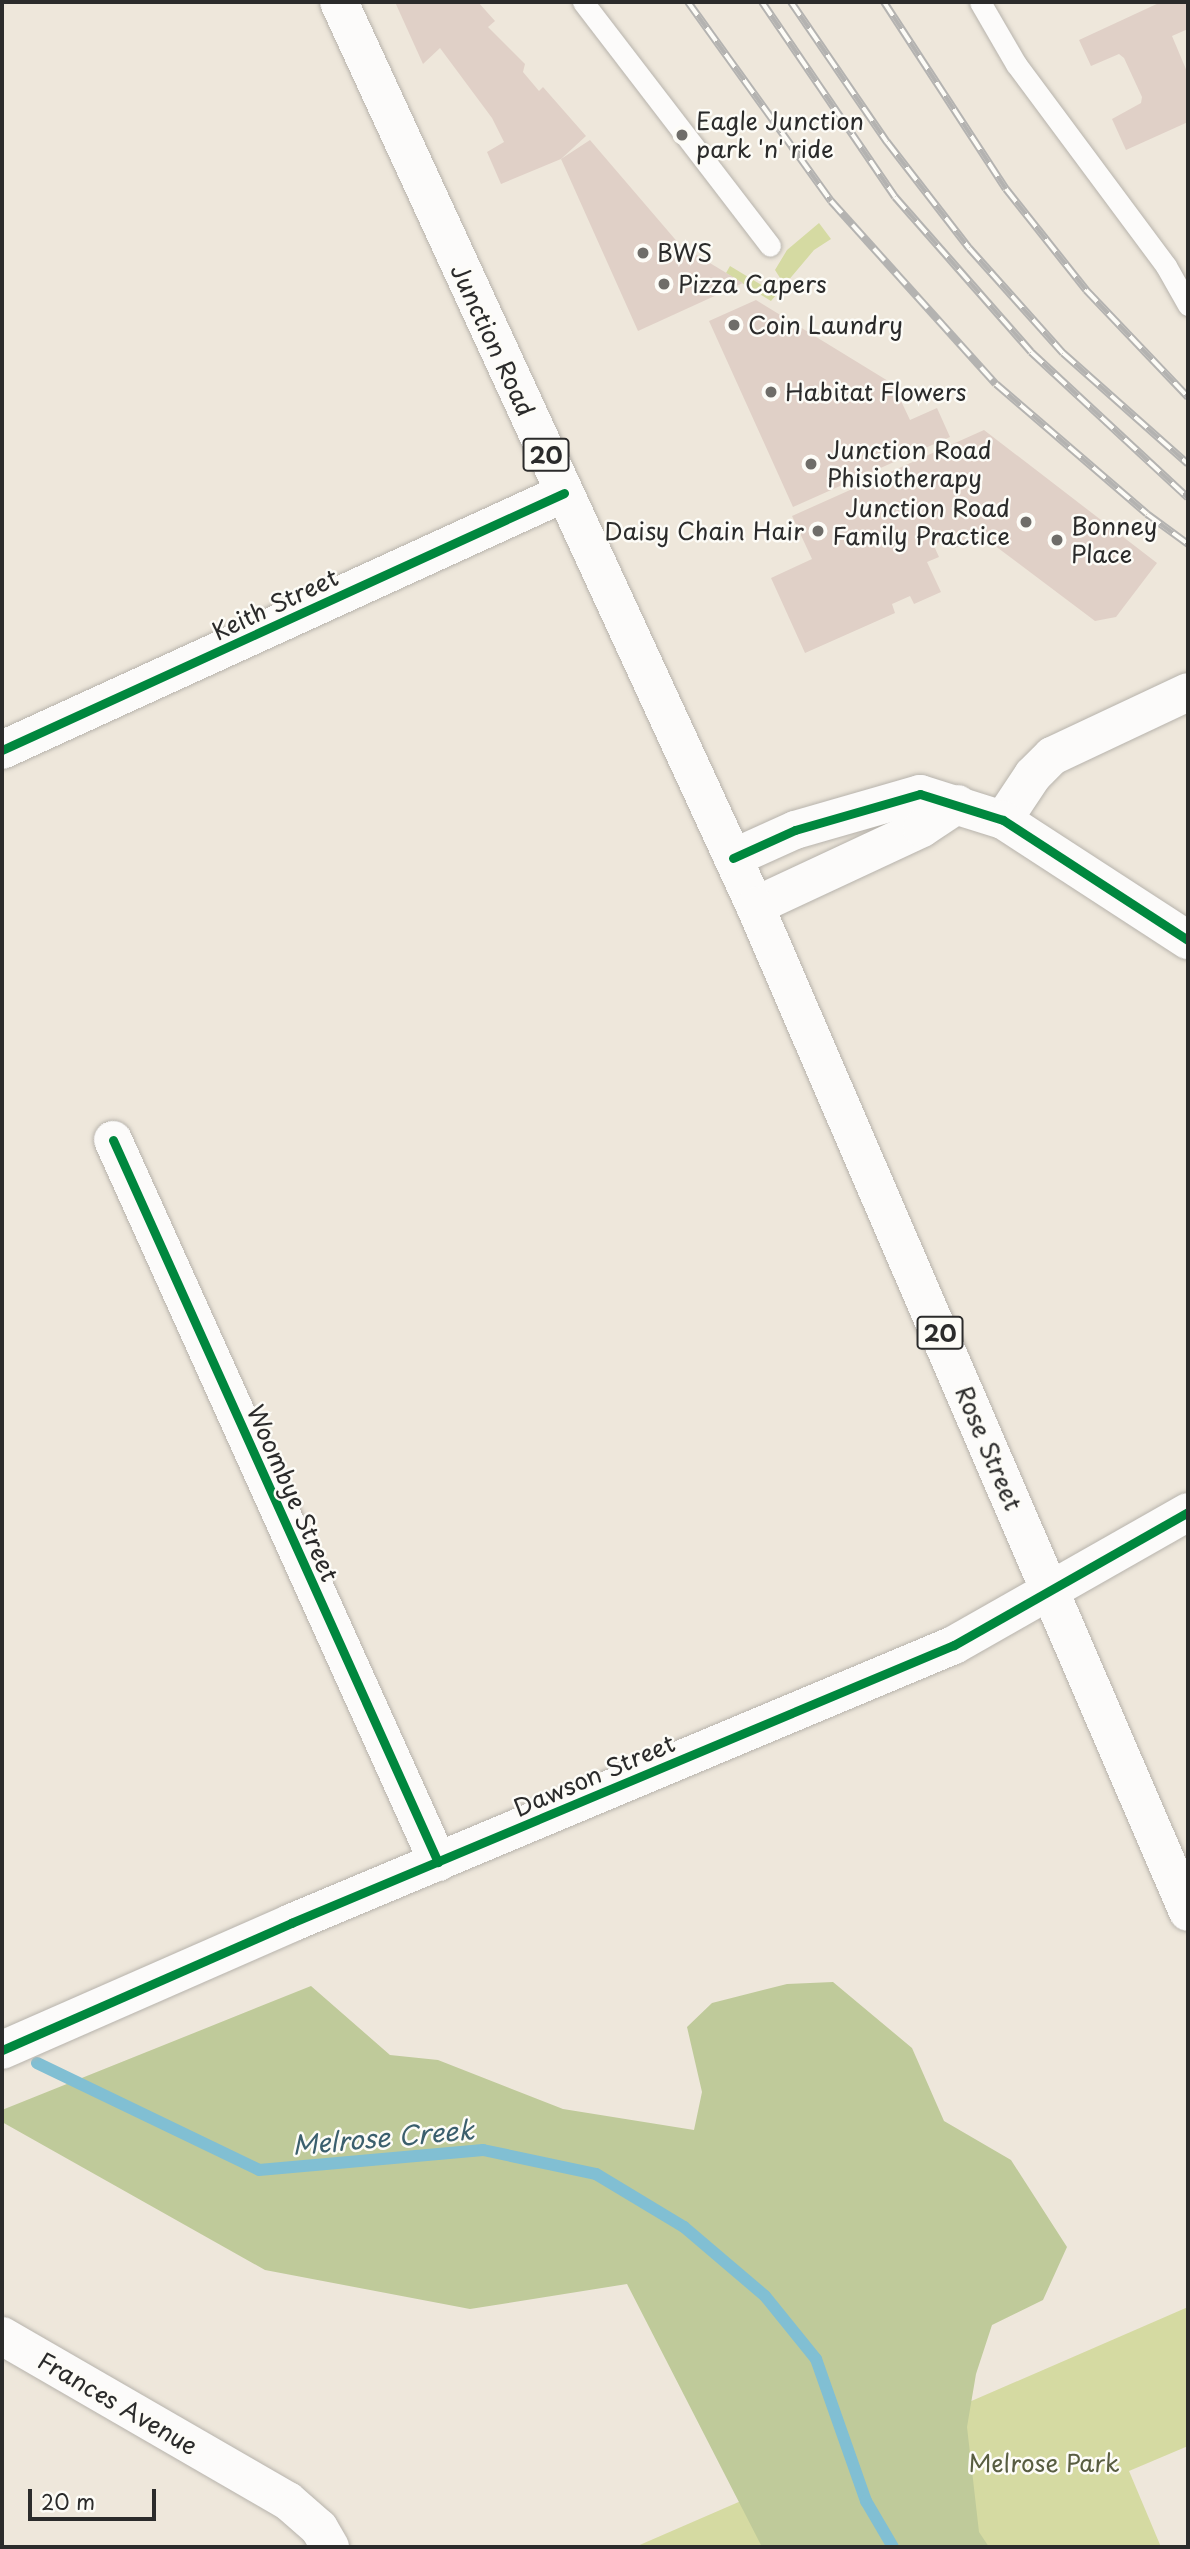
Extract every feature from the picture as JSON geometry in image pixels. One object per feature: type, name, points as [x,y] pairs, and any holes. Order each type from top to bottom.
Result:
[{"type":"street","name":"Junction Road","points":[[339,2],[755,906]]},
{"type":"street","name":"Keith Street","points":[[2,750],[564,494]]},
{"type":"street","points":[[1003,820],[1033,775],[1052,756],[1188,692]]},
{"type":"street","points":[[733,858],[795,830],[902,796],[919,794],[1003,820],[1188,940]]},
{"type":"street","points":[[755,906],[910,834],[958,804]]},
{"type":"street","name":"Rose Street","points":[[755,906],[1188,1912]]},
{"type":"street","name":"Woombye Street","points":[[113,1140],[438,1862]]},
{"type":"street","name":"Dawson Street","points":[[2,2050],[438,1862],[954,1645],[1050,1593],[1188,1512]]},
{"type":"street","name":"Frances Avenue","points":[[2,2336],[288,2501],[319,2528],[330,2547]]},
{"type":"lane","points":[[583,2],[770,246]]},
{"type":"lane","points":[[980,2],[1016,64],[1167,267],[1188,305]]},
{"type":"green space","points":[[819,223],[831,239],[814,250],[771,301],[726,273],[730,266],[773,292],[782,281],[775,270],[787,250]]},
{"type":"green space","points":[[833,1982],[912,2048],[944,2121],[1011,2160],[1067,2247],[1043,2300],[992,2325],[976,2374],[967,2427],[979,2532],[989,2547],[762,2547],[627,2284],[470,2309],[265,2270],[2,2122],[2,2110],[311,1986],[390,2055],[438,2060],[563,2109],[694,2130],[702,2092],[687,2027],[712,2003],[787,1984]]},
{"type":"green space","name":"Melrose Park","points":[[1188,2307],[1188,2446],[1129,2471],[1161,2547],[635,2547]]},
{"type":"building","points":[[395,2],[478,2],[495,21],[488,27],[525,64],[523,72],[539,91],[543,87],[586,136],[561,159],[501,184],[487,152],[504,142],[492,118],[440,48],[423,64]]},
{"type":"building","points":[[1161,2],[1188,2],[1188,29],[1172,36],[1188,74],[1188,122],[1126,150],[1112,119],[1141,103],[1142,97],[1124,58],[1119,54],[1091,66],[1079,40]]},
{"type":"building","points":[[590,140],[680,245],[743,283],[638,331],[561,159]]},
{"type":"building","points":[[756,300],[893,384],[910,420],[937,408],[950,437],[793,507],[709,321]]},
{"type":"building","name":"Bonney Place","points":[[984,430],[1157,563],[1116,617],[1095,621],[982,536],[955,548],[949,534],[934,546],[939,557],[927,562],[941,592],[914,604],[910,596],[892,604],[895,613],[805,653],[771,578],[812,559],[792,516]]},
{"type":"waterway","name":"Melrose Creek","points":[[37,2063],[259,2170],[483,2150],[596,2174],[684,2227],[765,2296],[816,2359],[866,2501],[893,2547]]},
{"type":"railway","points":[[688,2],[831,201],[996,384],[1147,514],[1188,544]]},
{"type":"railway","points":[[762,2],[895,197],[1031,352],[1188,498]]},
{"type":"railway","points":[[791,2],[887,142],[969,248],[1063,353],[1188,464]]},
{"type":"railway","points":[[884,2],[1006,189],[1086,290],[1188,397]]},
{"type":"cycle path","points":[[2,750],[564,493]]},
{"type":"cycle path","points":[[733,858],[795,830],[920,794],[1003,820],[1188,940]]},
{"type":"cycle path","points":[[113,1140],[438,1862]]},
{"type":"cycle path","points":[[2,2050],[291,1923],[954,1645],[1188,1512]]},
{"type":"place","name":"Eagle Junction park 'n' ride","points":[[682,135]]},
{"type":"place","name":"BWS","points":[[643,253]]},
{"type":"place","name":"Pizza Capers","points":[[664,284]]},
{"type":"place","name":"Coin Laundry","points":[[734,325]]},
{"type":"place","name":"Habitat Flowers","points":[[771,392]]},
{"type":"place","name":"Junction Road Phisiotherapy","points":[[811,464]]},
{"type":"place","name":"Junction Road Family Practice","points":[[1026,522]]},
{"type":"place","name":"Daisy Chain Hair","points":[[818,531]]},
{"type":"place","name":"Bonney Place","points":[[1057,540]]}]
